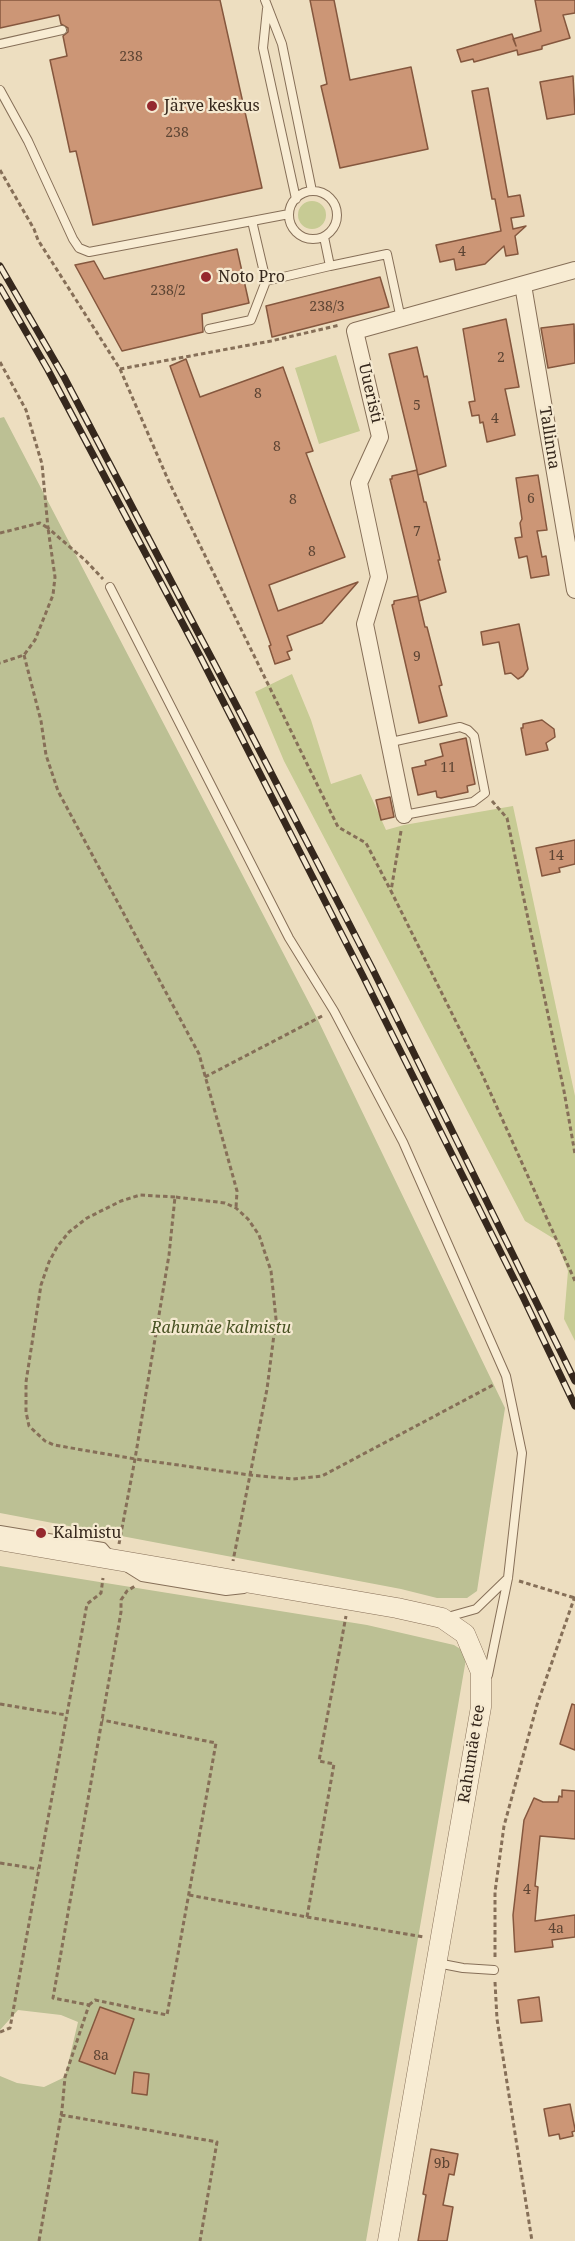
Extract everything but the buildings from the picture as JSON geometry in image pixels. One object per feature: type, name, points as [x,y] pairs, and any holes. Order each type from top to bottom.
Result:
[{"type":"street","points":[[355,332],[575,270]]},
{"type":"street","name":"Tallinna","points":[[524,285],[575,590]]},
{"type":"street","name":"Uueristi","points":[[355,332],[380,437],[359,483],[379,577],[365,624],[404,815]]},
{"type":"street","name":"Rahumäe tee","points":[[0,1540],[397,1608],[442,1618],[465,1634],[475,1653],[481,1672],[481,1707],[388,2241]]},
{"type":"lane","points":[[266,4],[282,44],[312,191]]},
{"type":"lane","points":[[266,4],[262,48],[296,199]]},
{"type":"lane","points":[[0,44],[62,30]]},
{"type":"lane","points":[[290,82],[299,80]]},
{"type":"lane","points":[[260,89],[271,86]]},
{"type":"lane","points":[[0,90],[28,141],[79,248],[89,252],[289,214]]},
{"type":"lane","points":[[312,191],[327,196],[336,209],[335,225],[324,237],[309,239],[302,237],[291,226],[289,214],[300,195],[312,191]]},
{"type":"lane","points":[[209,329],[251,320],[266,281],[252,221]]},
{"type":"lane","points":[[324,237],[330,266]]},
{"type":"lane","points":[[266,281],[387,254],[402,320]]},
{"type":"lane","points":[[110,587],[289,938],[334,1011],[404,1143],[506,1376],[522,1453],[508,1578],[481,1707]]},
{"type":"lane","points":[[390,742],[460,727],[468,730],[474,736],[485,793],[473,802],[404,815]]},
{"type":"lane","points":[[0,1530],[103,1547],[115,1561],[142,1577],[226,1591],[267,1586]]},
{"type":"lane","points":[[442,1618],[476,1609],[508,1578]]},
{"type":"lane","points":[[436,1963],[494,1970]]},
{"type":"path","points":[[0,170],[34,228],[38,240],[120,369],[169,482],[338,827],[366,843],[391,891],[482,1074],[574,1278]]},
{"type":"path","points":[[120,369],[271,341],[347,323],[355,332]]},
{"type":"path","points":[[0,362],[26,410],[42,464],[55,577],[53,595],[34,640],[24,655],[0,663]]},
{"type":"path","points":[[0,533],[40,524],[48,528],[86,561],[110,587]]},
{"type":"path","points":[[24,655],[41,721],[46,755],[58,791],[199,1054],[237,1191],[236,1208]]},
{"type":"path","points":[[485,793],[507,818],[575,1154]]},
{"type":"path","points":[[391,891],[404,815]]},
{"type":"path","points":[[205,1077],[334,1011]]},
{"type":"path","points":[[228,1580],[250,1475],[267,1389],[276,1319],[271,1271],[259,1235],[248,1219],[236,1208],[225,1203],[175,1197],[140,1195],[121,1200],[87,1218],[69,1232],[49,1262],[41,1285],[26,1382],[26,1412],[29,1426],[54,1445],[250,1475],[293,1479],[322,1476],[494,1385],[506,1376]]},
{"type":"path","points":[[98,1546],[99,1542],[120,1544],[169,1255],[175,1197]]},
{"type":"path","points":[[0,2032],[10,2028],[87,1604],[101,1593],[103,1578]]},
{"type":"path","points":[[508,1578],[575,1597],[537,1705],[504,1826],[495,1892],[494,1970],[497,2019],[532,2241]]},
{"type":"path","points":[[88,2005],[52,1998],[121,1612],[121,1600],[127,1591],[138,1584]]},
{"type":"path","points":[[307,1917],[334,1764],[319,1761],[346,1616]]},
{"type":"path","points":[[0,1704],[67,1716]]},
{"type":"path","points":[[39,2241],[62,2115],[65,2077],[88,2005],[95,2000],[167,2015],[216,1743],[102,1720]]},
{"type":"path","points":[[0,1863],[38,1869]]},
{"type":"path","points":[[189,1895],[440,1940]]},
{"type":"path","points":[[62,2115],[217,2142],[200,2241]]},
{"type":"green space","points":[[312,201],[322,205],[326,215],[322,225],[312,229],[302,225],[298,215],[302,205]]},
{"type":"green space","points":[[336,355],[360,431],[319,444],[295,368]]},
{"type":"green space","name":"Rahumäe kalmistu","points":[[4,417],[317,1018],[505,1408],[477,1591],[467,1598],[437,1598],[401,1589],[0,1513],[0,418]]},
{"type":"green space","points":[[292,674],[311,720],[331,784],[361,774],[386,830],[513,806],[575,1096],[575,1341],[564,1319],[568,1271],[556,1240],[525,1221],[284,761],[255,692]]},
{"type":"green space","points":[[0,1566],[367,1625],[454,1645],[462,1650],[466,1659],[366,2241],[0,2241],[0,2076],[17,2083],[44,2087],[65,2077],[78,2022],[61,2015],[18,2010],[0,2030]]},
{"type":"railway","points":[[0,266],[64,377],[372,968],[575,1381]]},
{"type":"railway","points":[[0,287],[48,370],[201,658],[363,976],[575,1406]]},
{"type":"place","name":"Järve keskus","points":[[152,106]]},
{"type":"place","name":"Noto Pro","points":[[206,277]]},
{"type":"place","name":"Kalmistu","points":[[41,1533]]}]
